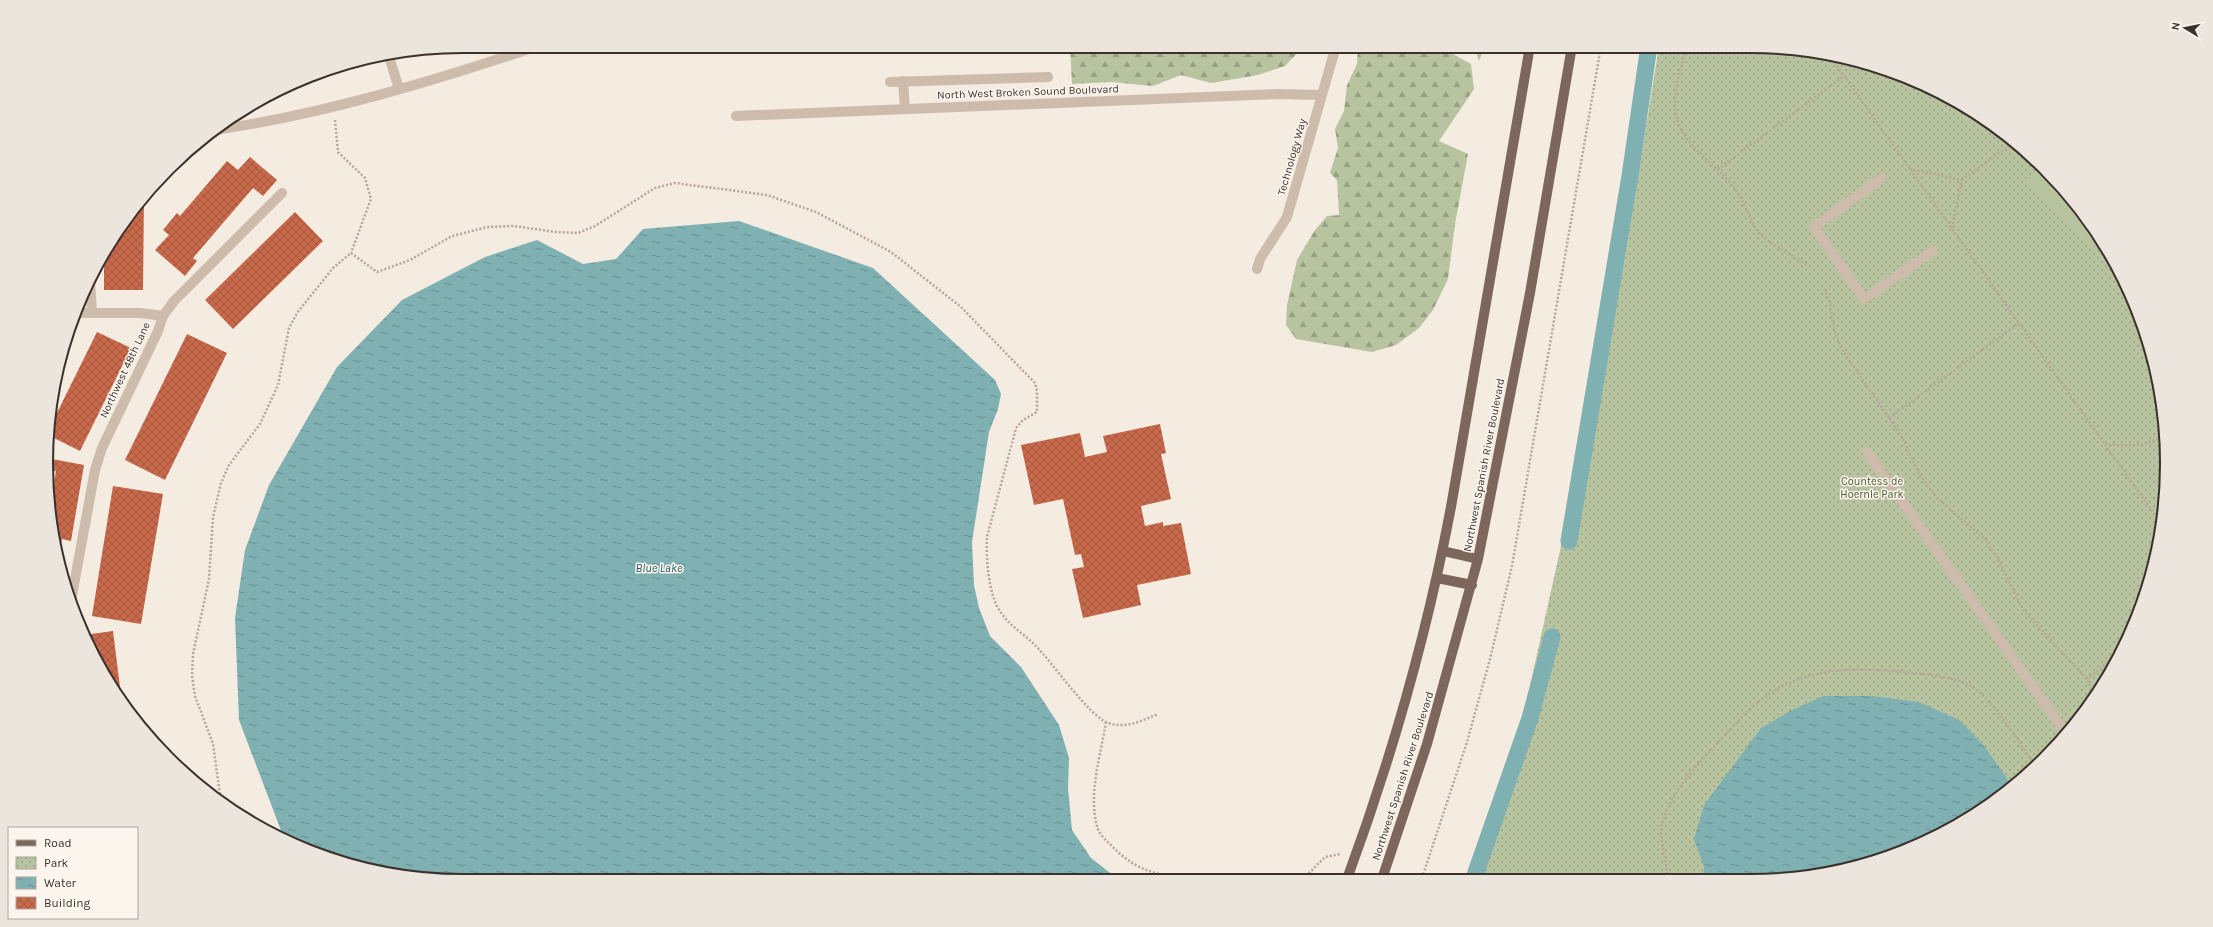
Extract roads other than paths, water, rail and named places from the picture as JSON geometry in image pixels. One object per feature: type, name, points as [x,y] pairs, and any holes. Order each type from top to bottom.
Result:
[{"type":"main road","name":"Northwest Spanish River Boulevard","points":[[1349,874],[1398,730],[1443,551],[1529,53]]},
{"type":"main road","name":"Northwest Spanish River Boulevard","points":[[1383,874],[1427,744],[1478,559],[1528,300],[1571,53]]},
{"type":"main road","points":[[1443,551],[1478,559]]},
{"type":"main road","points":[[1437,578],[1472,585]]},
{"type":"street","points":[[228,128],[334,107],[515,53]]},
{"type":"street","name":"Technology Way","points":[[1257,269],[1260,259],[1287,217],[1334,53]]},
{"type":"street","points":[[390,60],[398,89]]},
{"type":"street","points":[[890,82],[1048,77]]},
{"type":"street","points":[[903,81],[905,110]]},
{"type":"street","name":"North West Broken Sound Boulevard","points":[[736,116],[1279,94],[1322,95]]},
{"type":"street","points":[[1882,178],[1814,227],[1864,299],[1933,251]]},
{"type":"street","name":"Northwest 48th Lane","points":[[73,589],[95,470],[102,448],[158,331],[163,316],[174,301],[282,193]]},
{"type":"street","points":[[91,291],[92,312]]},
{"type":"street","points":[[82,313],[163,316]]},
{"type":"street","points":[[1867,452],[2062,728]]},
{"type":"water","name":"Blue Lake","points":[[739,221],[873,268],[995,380],[1001,394],[998,409],[989,432],[972,542],[974,585],[979,608],[990,636],[1021,667],[1059,725],[1069,758],[1068,788],[1072,830],[1091,858],[1112,874],[437,873],[383,866],[357,860],[306,843],[281,832],[239,720],[235,618],[245,550],[269,485],[337,367],[402,300],[485,257],[537,240],[583,264],[616,259],[643,229]]},
{"type":"water","points":[[1823,696],[1872,696],[1919,702],[1959,720],[1985,747],[2009,781],[1978,805],[1931,832],[1907,843],[1856,860],[1830,866],[1776,873],[1703,874],[1704,867],[1694,839],[1704,805],[1761,728],[1792,710]]},
{"type":"waterway","points":[[1569,541],[1630,176],[1648,53]]},
{"type":"waterway","points":[[1475,874],[1530,718],[1552,637]]},
{"type":"park label","name":"Countess de Hoernle Park","points":[[1872,487]]}]
